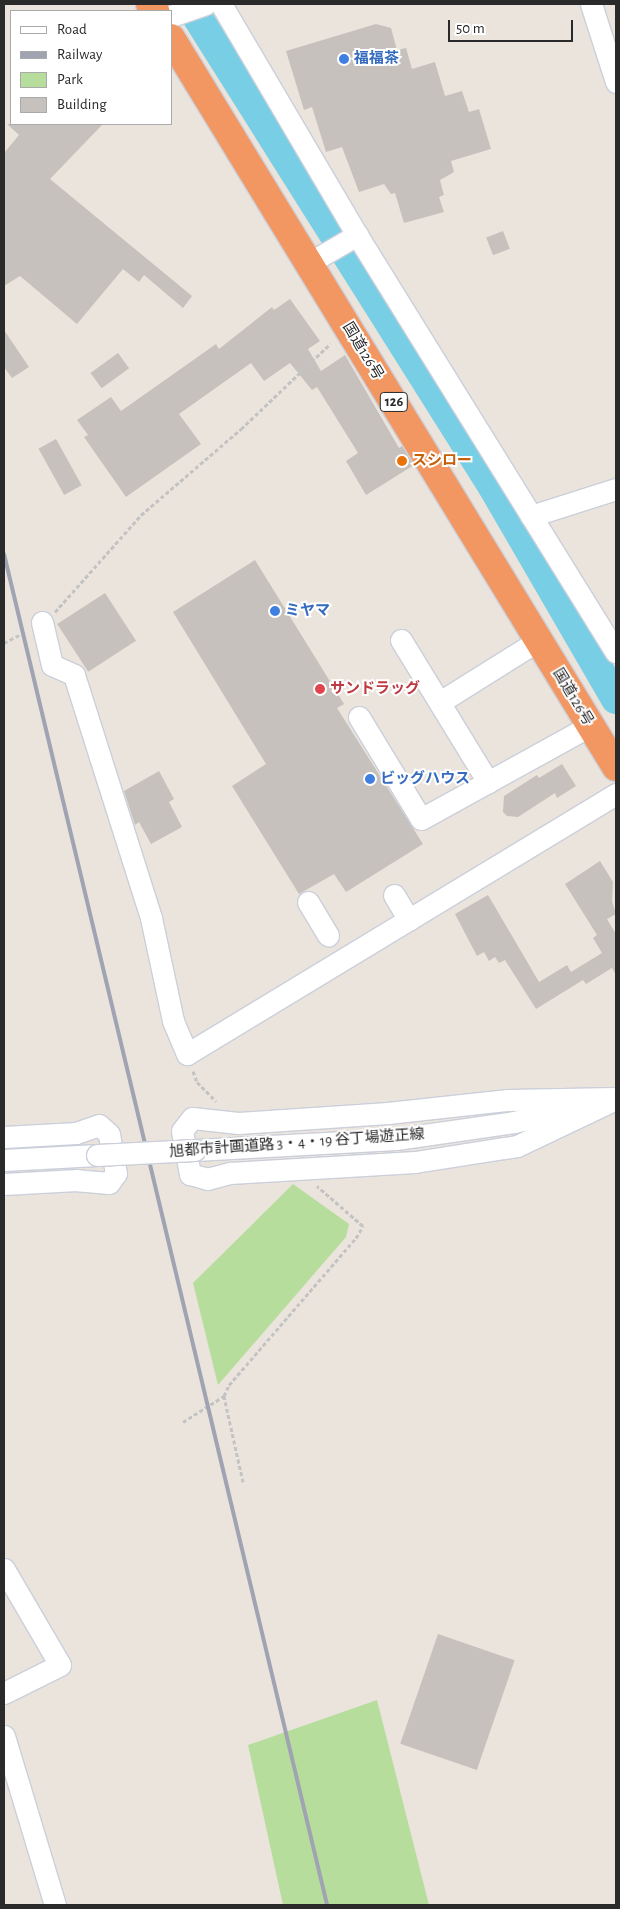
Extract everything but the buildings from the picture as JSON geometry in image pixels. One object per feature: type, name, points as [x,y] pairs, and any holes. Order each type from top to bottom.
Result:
[{"type":"highway","name":"国道126号","points":[[172,25],[348,327],[434,486],[494,583],[539,640],[616,766]]},
{"type":"street","points":[[172,19],[205,4]]},
{"type":"street","points":[[221,4],[358,235],[616,652]]},
{"type":"street","points":[[591,4],[616,82]]},
{"type":"street","points":[[310,263],[358,235]]},
{"type":"street","points":[[532,516],[616,489]]},
{"type":"street","points":[[42,622],[52,665],[74,675],[150,918],[173,1022],[187,1054],[616,794]]},
{"type":"street","points":[[401,640],[488,782]]},
{"type":"street","points":[[440,702],[539,640]]},
{"type":"street","points":[[359,717],[421,819],[590,724]]},
{"type":"street","points":[[394,895],[409,920]]},
{"type":"street","points":[[308,902],[328,935]]},
{"type":"street","points":[[616,1099],[517,1146],[415,1162],[257,1171],[207,1179],[190,1174],[182,1131],[192,1118],[238,1123],[388,1113],[507,1100],[616,1099]]},
{"type":"street","name":"旭都市計画道路 3・4・19 谷丁場遊正線","points":[[4,1160],[396,1140],[514,1122],[616,1099]]},
{"type":"street","points":[[4,1138],[76,1133],[98,1126],[109,1134],[116,1173],[109,1183],[77,1180],[4,1184]]},
{"type":"street","points":[[4,1569],[60,1664],[4,1693]]},
{"type":"street","points":[[4,1736],[55,1905]]},
{"type":"path","points":[[4,644],[42,622],[90,576],[141,515],[241,429],[348,327]]},
{"type":"path","points":[[187,1054],[197,1082],[222,1108]]},
{"type":"path","points":[[183,1422],[224,1396],[229,1384],[356,1238],[363,1226],[313,1183]]},
{"type":"path","points":[[224,1396],[243,1482]]},
{"type":"green space","points":[[293,1184],[349,1224],[346,1237],[218,1385],[193,1283]]},
{"type":"green space","points":[[377,1700],[429,1905],[283,1905],[248,1745]]},
{"type":"waterway","points":[[189,4],[493,487],[616,699]]},
{"type":"railway","points":[[4,554],[327,1905]]},
{"type":"place","name":"福福茶","points":[[344,59]]},
{"type":"place","name":"スシロー","points":[[402,461]]},
{"type":"place","name":"ミヤマ","points":[[275,611]]},
{"type":"place","name":"サンドラッグ","points":[[320,689]]},
{"type":"place","name":"ビッグハウス","points":[[370,779]]}]
